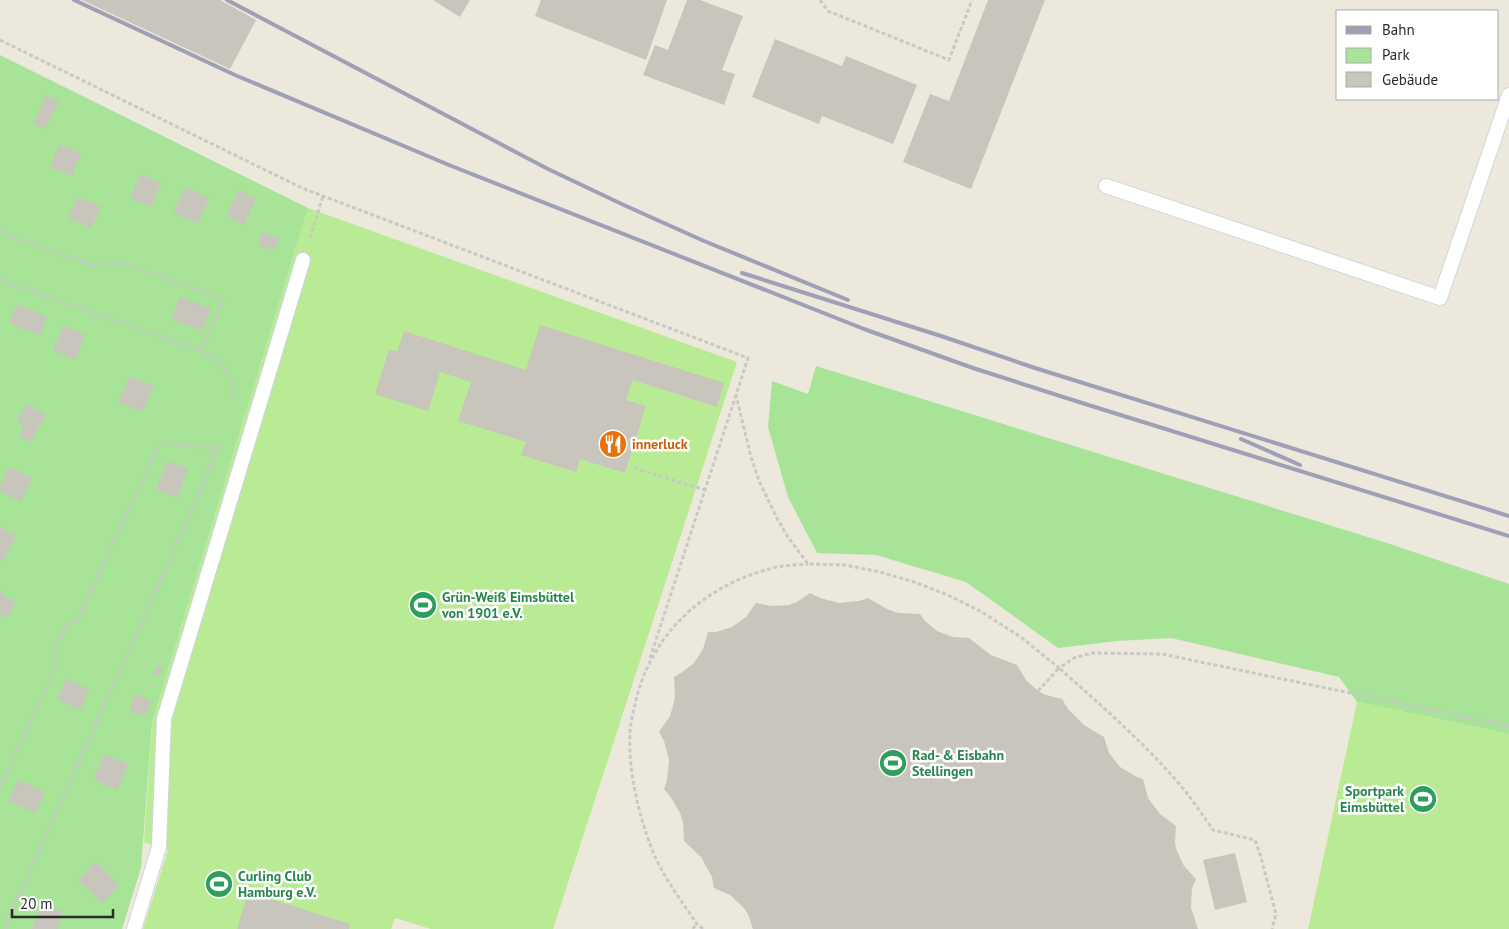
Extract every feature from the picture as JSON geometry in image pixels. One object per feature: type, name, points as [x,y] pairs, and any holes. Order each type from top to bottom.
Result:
[{"type":"lane","points":[[1106,186],[1440,298],[1509,95]]},
{"type":"lane","points":[[134,929],[159,847],[164,718],[303,260]]},
{"type":"path","points":[[820,0],[828,11],[949,60],[972,0]]},
{"type":"path","points":[[0,40],[302,188],[748,358],[648,666],[639,688],[630,732],[633,776],[644,825],[654,852],[666,878],[696,923],[703,929]]},
{"type":"path","points":[[303,260],[323,196]]},
{"type":"path","points":[[0,232],[92,266],[120,262],[223,299],[202,352]]},
{"type":"path","points":[[0,280],[202,352],[219,362],[230,376],[234,393],[233,400]]},
{"type":"path","points":[[736,395],[751,457],[759,481],[788,537],[808,564]]},
{"type":"path","points":[[4,929],[205,481],[221,439]]},
{"type":"path","points":[[0,789],[55,668],[55,651],[66,625],[78,620],[159,444],[218,448]]},
{"type":"path","points":[[634,468],[705,490]]},
{"type":"path","points":[[648,666],[659,646],[673,628],[696,605],[724,586],[752,574],[779,567],[808,564],[844,565],[880,572],[948,595],[982,612],[1022,638],[1106,709],[1165,768],[1213,830],[1255,840],[1276,914],[1272,929]]},
{"type":"path","points":[[1038,691],[1059,668],[1074,658],[1091,653],[1162,654],[1509,726]]},
{"type":"path","points":[[693,929],[696,923]]},
{"type":"green space","points":[[0,55],[308,208],[152,723],[141,868],[122,929],[0,929]]},
{"type":"green space","name":"Grün-Weiß Eimsbüttel von 1901 e.V.","points":[[308,208],[737,362],[553,929],[431,929],[395,918],[391,929],[143,929],[168,850],[144,842],[152,723]]},
{"type":"green space","points":[[816,366],[1387,543],[1509,584],[1509,734],[1357,702],[1339,677],[1171,638],[1117,641],[1058,648],[966,582],[876,555],[817,553],[788,497],[768,427],[772,381],[808,394]]},
{"type":"green space","name":"Sportpark Eimsbüttel","points":[[1357,702],[1509,734],[1509,929],[1308,929]]},
{"type":"building","points":[[82,0],[220,0],[256,20],[230,69]]},
{"type":"building","points":[[433,0],[470,0],[460,17]]},
{"type":"building","points":[[541,0],[667,0],[646,60],[535,16]]},
{"type":"building","points":[[687,0],[700,0],[743,16],[722,70],[735,74],[724,105],[643,75],[655,45],[668,50]]},
{"type":"building","points":[[988,0],[1045,0],[971,189],[903,162],[930,94],[949,101]]},
{"type":"building","points":[[775,39],[842,66],[846,56],[917,85],[893,144],[822,116],[819,124],[752,97]]},
{"type":"building","points":[[46,95],[59,101],[45,129],[33,124]]},
{"type":"building","points":[[59,144],[81,153],[72,176],[50,168]]},
{"type":"building","points":[[140,174],[161,183],[151,207],[130,198]]},
{"type":"building","points":[[185,188],[209,198],[198,224],[173,213]]},
{"type":"building","points":[[239,190],[256,199],[244,225],[226,216]]},
{"type":"building","points":[[78,197],[101,207],[91,228],[68,218]]},
{"type":"building","points":[[262,232],[279,237],[275,250],[258,246]]},
{"type":"building","points":[[180,297],[211,308],[202,331],[172,319]]},
{"type":"building","points":[[17,304],[47,316],[40,335],[9,323]]},
{"type":"building","points":[[540,325],[724,383],[717,407],[633,380],[626,400],[646,406],[625,473],[580,459],[576,472],[521,455],[526,442],[458,421],[471,382],[440,372],[428,411],[375,394],[389,349],[397,352],[404,331],[526,370]]},
{"type":"building","points":[[64,326],[85,335],[75,360],[53,350]]},
{"type":"building","points":[[130,376],[154,386],[142,412],[118,402]]},
{"type":"building","points":[[26,404],[46,415],[31,442],[19,436],[24,426],[17,422]]},
{"type":"building","points":[[167,461],[188,469],[177,498],[156,489]]},
{"type":"building","points":[[9,467],[32,478],[21,502],[0,491],[0,486]]},
{"type":"building","points":[[0,527],[16,536],[3,562],[0,560]]},
{"type":"building","points":[[0,591],[3,592],[2,595],[16,602],[7,618],[0,615]]},
{"type":"building","name":"Rad- & Eisbahn Stellingen","points":[[810,593],[839,603],[868,598],[898,613],[920,614],[937,631],[953,637],[969,638],[991,655],[1017,665],[1026,680],[1038,691],[1062,699],[1068,709],[1084,725],[1104,737],[1109,753],[1120,767],[1143,779],[1148,798],[1160,814],[1176,826],[1175,843],[1177,851],[1184,866],[1196,879],[1192,888],[1191,908],[1198,929],[753,929],[748,914],[743,907],[730,895],[714,888],[712,877],[701,857],[684,841],[683,822],[680,813],[664,789],[669,760],[664,741],[659,732],[670,716],[673,706],[675,697],[674,677],[694,663],[703,649],[708,632],[716,632],[732,627],[746,617],[756,603],[772,606],[789,605]]},
{"type":"building","points":[[157,666],[162,668],[159,676],[154,674]]},
{"type":"building","points":[[66,679],[89,689],[80,710],[57,699]]},
{"type":"building","points":[[135,694],[151,700],[145,716],[129,710]]},
{"type":"building","points":[[104,754],[128,764],[117,790],[94,780]]},
{"type":"building","points":[[18,780],[45,792],[36,813],[8,801]]},
{"type":"building","points":[[1235,853],[1247,902],[1215,910],[1203,860]]},
{"type":"building","points":[[95,861],[119,884],[103,903],[78,881]]},
{"type":"building","points":[[248,892],[350,924],[349,929],[237,929]]},
{"type":"building","points":[[42,904],[63,912],[57,929],[32,929]]},
{"type":"railway","points":[[74,0],[235,75],[449,165],[864,329],[973,368],[1082,403],[1509,536]]},
{"type":"railway","points":[[227,0],[548,169],[704,241],[848,300]]},
{"type":"railway","points":[[742,273],[1035,368],[1509,516]]},
{"type":"railway","points":[[1241,439],[1300,465]]},
{"type":"place","name":"innerluck","points":[[613,444]]},
{"type":"place","name":"Grün-Weiß Eimsbüttel von 1901 e.V.","points":[[423,605]]},
{"type":"place","name":"Rad- & Eisbahn Stellingen","points":[[893,763]]},
{"type":"place","name":"Sportpark Eimsbüttel","points":[[1423,799]]},
{"type":"place","name":"Curling Club Hamburg e.V.","points":[[219,884]]}]
